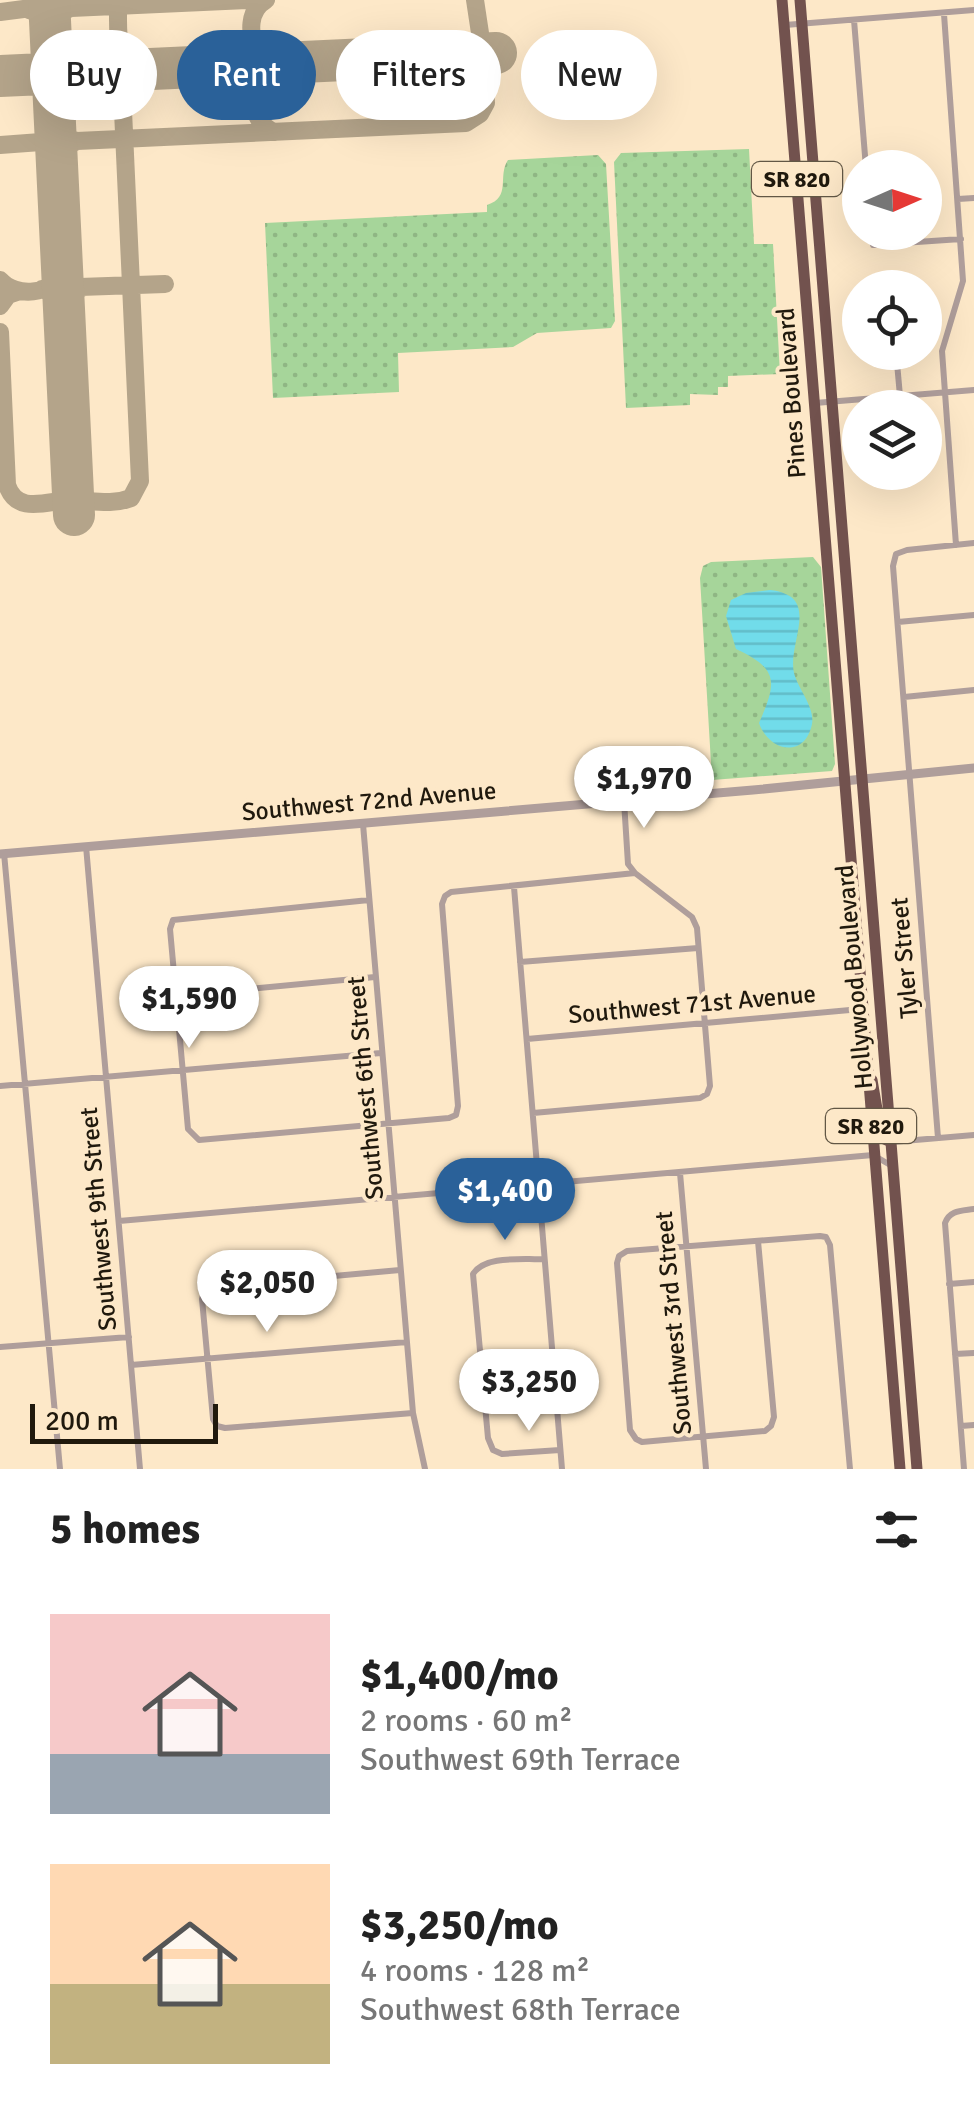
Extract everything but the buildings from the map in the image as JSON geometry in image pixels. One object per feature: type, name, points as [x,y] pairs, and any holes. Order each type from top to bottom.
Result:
[{"type":"highway","name":"Pines Boulevard","points":[[782,0],[844,782]]},
{"type":"highway","name":"Pines Boulevard","points":[[800,0],[861,780]]},
{"type":"highway","points":[[826,552],[844,563]]},
{"type":"highway","name":"Hollywood Boulevard","points":[[861,780],[918,1469]]},
{"type":"highway","name":"Hollywood Boulevard","points":[[844,782],[900,1469]]},
{"type":"highway","points":[[858,962],[866,964],[871,972],[875,1019],[880,1022]]},
{"type":"highway","points":[[866,1073],[874,1084],[882,1138],[891,1142]]},
{"type":"street","points":[[784,25],[974,10]]},
{"type":"street","points":[[944,14],[963,281],[942,351],[944,392],[956,545],[974,543]]},
{"type":"street","points":[[854,20],[865,150]]},
{"type":"street","points":[[958,199],[974,198]]},
{"type":"street","points":[[942,241],[961,240]]},
{"type":"street","points":[[944,392],[974,390]]},
{"type":"street","points":[[814,403],[842,401]]},
{"type":"street","name":"Tyler Street","points":[[938,1138],[893,566],[896,554],[956,545]]},
{"type":"street","points":[[898,622],[974,615]]},
{"type":"street","points":[[904,697],[974,690]]},
{"type":"street","name":"Southwest 72nd Avenue","points":[[2,854],[974,768]]},
{"type":"street","points":[[533,1113],[700,1098],[710,1086],[692,918],[628,864],[624,801]]},
{"type":"street","name":"Southwest 6th Street","points":[[362,822],[406,1342],[413,1412],[425,1469]]},
{"type":"street","name":"Southwest 9th Street","points":[[86,846],[140,1469]]},
{"type":"street","points":[[2,854],[60,1469]]},
{"type":"street","points":[[368,900],[173,920],[170,929],[182,1070],[192,1136],[199,1140],[388,1125],[456,1114],[442,904],[445,896],[451,892],[635,873]]},
{"type":"street","points":[[514,887],[562,1469]]},
{"type":"street","points":[[520,962],[698,948]]},
{"type":"street","points":[[177,996],[375,977]]},
{"type":"street","name":"Southwest 71st Avenue","points":[[527,1039],[861,1009]]},
{"type":"street","points":[[0,1086],[381,1053]]},
{"type":"street","points":[[891,1142],[974,1135]]},
{"type":"street","points":[[119,1221],[874,1156],[893,1167]]},
{"type":"street","name":"Southwest 3rd Street","points":[[680,1173],[706,1469]]},
{"type":"street","points":[[964,1469],[945,1223],[956,1211],[974,1209]]},
{"type":"street","points":[[758,1241],[772,1426],[765,1431],[642,1442],[630,1430],[617,1263],[620,1256],[686,1246],[758,1241],[826,1237],[830,1245],[850,1469]]},
{"type":"street","points":[[544,1259],[486,1262],[473,1274],[488,1438],[493,1450],[502,1454],[560,1450]]},
{"type":"street","points":[[400,1270],[212,1287],[204,1292],[206,1358],[216,1426],[413,1412]]},
{"type":"street","points":[[949,1284],[974,1282]]},
{"type":"street","points":[[0,1347],[128,1337]]},
{"type":"street","points":[[131,1365],[406,1342]]},
{"type":"street","points":[[955,1354],[974,1353]]},
{"type":"street","points":[[961,1426],[974,1425]]},
{"type":"green space","points":[[749,149],[754,244],[773,244],[780,374],[728,376],[728,387],[718,387],[718,395],[690,394],[690,405],[626,408],[614,162],[621,153]]},
{"type":"green space","points":[[598,155],[606,164],[615,321],[611,328],[537,333],[513,347],[398,353],[399,392],[273,398],[265,223],[487,212],[487,205],[502,191],[508,160]]},
{"type":"green space","points":[[813,557],[821,567],[835,764],[832,771],[712,780],[700,578],[703,566],[711,562]]},
{"type":"water","points":[[770,590],[786,594],[799,611],[794,673],[809,705],[812,724],[808,735],[795,747],[778,745],[764,733],[759,723],[769,697],[770,678],[760,663],[736,649],[726,616],[731,600],[746,593]]},
{"type":"taxiway","points":[[53,0],[71,8],[247,0]]},
{"type":"taxiway","points":[[118,0],[118,30]]},
{"type":"taxiway","points":[[266,0],[256,10],[251,30],[255,52],[270,64],[257,79],[253,100],[259,119],[275,132]]},
{"type":"taxiway","points":[[0,145],[41,142],[55,126],[65,138],[77,141],[466,123],[480,114],[486,103],[484,72],[476,54],[480,33],[475,0]]},
{"type":"taxiway","points":[[0,12],[39,7]]},
{"type":"taxiway","points":[[29,10],[41,14],[51,27],[59,13],[71,8]]},
{"type":"taxiway","points":[[0,78],[5,76]]},
{"type":"taxiway","points":[[0,332],[7,485],[12,495],[28,504],[131,498],[140,481],[123,120]]},
{"type":"taxiway","points":[[57,161],[63,148],[77,141]]},
{"type":"taxiway","points":[[0,280],[24,291],[42,289],[62,272],[68,282],[80,287],[165,284]]},
{"type":"taxiway","points":[[42,289],[55,294],[63,305],[72,292],[84,287]]},
{"type":"taxiway","points":[[0,306],[8,295],[20,291]]},
{"type":"runway","points":[[49,0],[74,515]]},
{"type":"runway","points":[[0,76],[336,60]]}]
